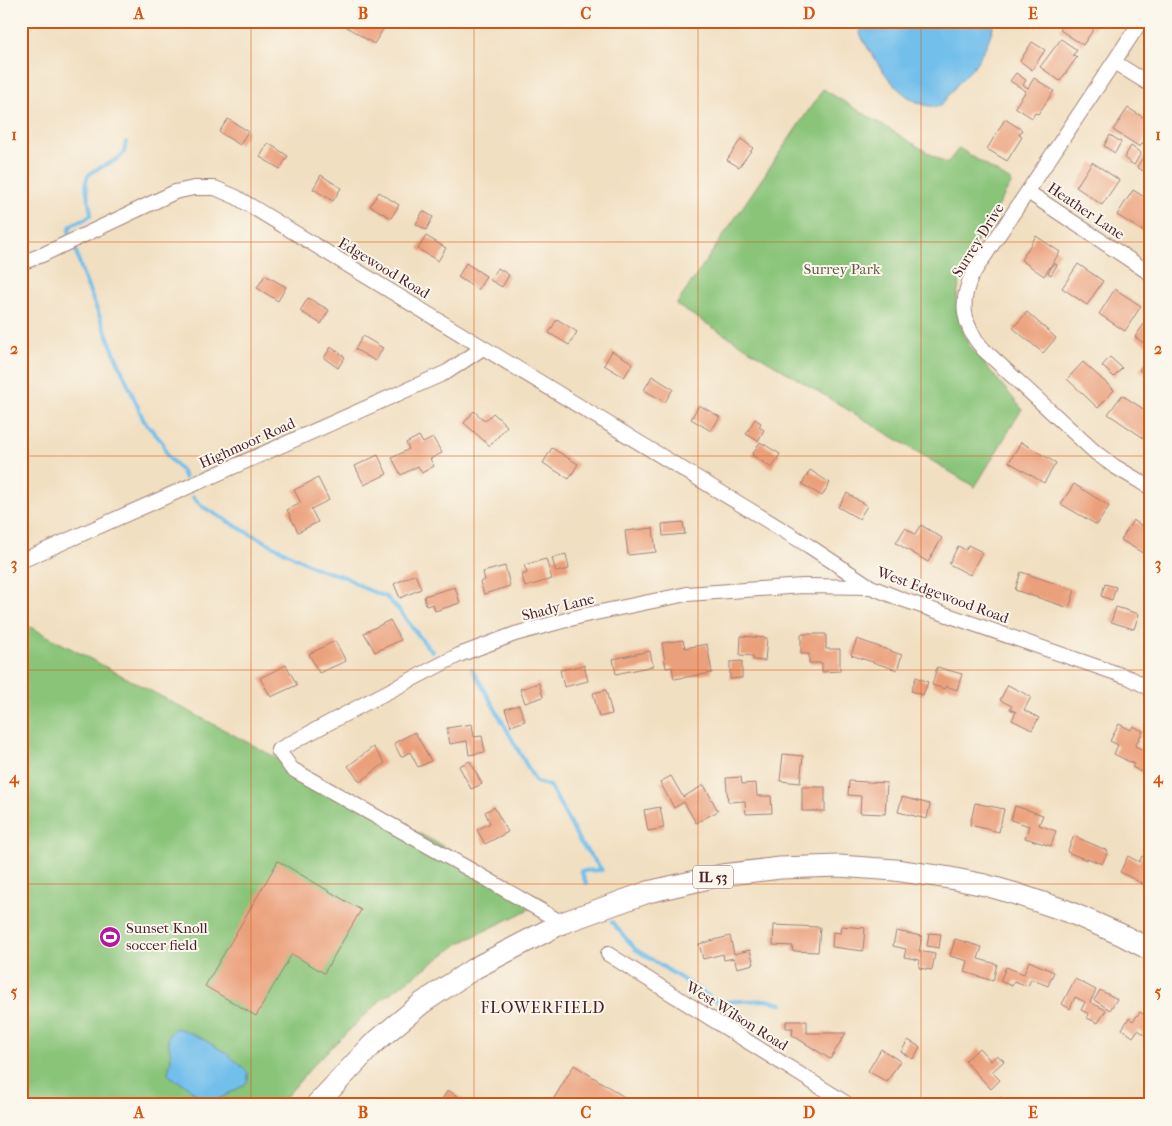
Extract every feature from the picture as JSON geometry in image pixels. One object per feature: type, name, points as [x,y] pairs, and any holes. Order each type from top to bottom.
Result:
[{"type":"main road","name":"IL 53","points":[[316,1105],[324,1094],[373,1044],[422,1003],[475,968],[562,923],[648,892],[722,875],[811,866],[864,867],[950,878],[1039,901],[1094,922],[1151,950]]},
{"type":"street","name":"Surrey Drive","points":[[1141,21],[972,275],[965,295],[964,306],[968,327],[983,349],[1086,444],[1106,460],[1151,488]]},
{"type":"street","points":[[1114,62],[1151,85]]},
{"type":"street","name":"Edgewood Road","points":[[21,263],[42,256],[175,192],[194,188],[215,188],[236,197],[713,488]]},
{"type":"street","name":"Heather Lane","points":[[1028,192],[1151,274]]},
{"type":"street","name":"Highmoor Road","points":[[21,562],[447,372],[483,348]]},
{"type":"street","name":"West Edgewood Road","points":[[713,488],[809,546],[871,587],[1130,678],[1151,689]]},
{"type":"street","name":"Shady Lane","points":[[562,923],[292,769],[278,750],[459,655],[516,634],[581,616],[687,594],[803,586],[871,587]]},
{"type":"street","name":"West Wilson Road","points":[[608,954],[849,1105]]},
{"type":"green space","name":"Surrey Park","points":[[823,89],[947,164],[959,148],[1012,182],[966,259],[957,294],[958,316],[969,345],[1022,409],[975,487],[676,305]]},
{"type":"green space","points":[[21,622],[546,901],[460,943],[381,1000],[316,1062],[279,1105],[21,1105]]},
{"type":"water","points":[[857,21],[994,21],[985,48],[977,61],[938,107],[916,102],[891,81],[866,45],[860,34]]},
{"type":"water","points":[[176,1028],[203,1039],[226,1053],[245,1069],[248,1074],[248,1080],[244,1085],[210,1104],[206,1104],[187,1086],[171,1077],[168,1073],[171,1053],[168,1038],[169,1034]]},
{"type":"building","points":[[337,21],[388,21],[374,44]]},
{"type":"building","points":[[1066,21],[1099,21],[1083,45],[1060,30]]},
{"type":"building","points":[[1061,39],[1077,50],[1073,55],[1077,57],[1060,81],[1040,67]]},
{"type":"building","points":[[1032,42],[1045,50],[1032,70],[1020,61]]},
{"type":"building","points":[[1016,73],[1026,80],[1023,85],[1028,88],[1034,78],[1054,91],[1038,114],[1035,113],[1032,118],[1015,107],[1026,91],[1010,81]]},
{"type":"building","points":[[1128,108],[1151,122],[1151,130],[1140,147],[1113,130]]},
{"type":"building","points":[[228,119],[248,131],[240,145],[219,132]]},
{"type":"building","points":[[1005,119],[1022,130],[1019,135],[1022,137],[1007,161],[987,149]]},
{"type":"building","points":[[1110,135],[1121,142],[1115,153],[1104,146]]},
{"type":"building","points":[[741,139],[753,148],[739,167],[727,160]]},
{"type":"building","points":[[268,143],[288,156],[280,169],[260,157]]},
{"type":"building","points":[[1131,146],[1141,153],[1134,165],[1124,158]]},
{"type":"building","points":[[1145,154],[1151,158],[1151,170],[1148,174],[1137,167]]},
{"type":"building","points":[[1092,162],[1119,180],[1102,205],[1076,187]]},
{"type":"building","points":[[321,175],[341,188],[333,201],[313,189]]},
{"type":"building","points":[[1133,190],[1151,201],[1151,221],[1144,232],[1117,215]]},
{"type":"building","points":[[379,192],[399,205],[391,218],[370,206]]},
{"type":"building","points":[[423,211],[433,217],[426,230],[416,224]]},
{"type":"building","points":[[426,236],[446,248],[438,261],[418,249]]},
{"type":"building","points":[[1036,236],[1060,252],[1044,276],[1021,260]]},
{"type":"building","points":[[466,263],[486,276],[478,290],[458,277]]},
{"type":"building","points":[[1054,263],[1057,265],[1051,275],[1048,273]]},
{"type":"building","points":[[1078,264],[1103,281],[1087,305],[1062,288]]},
{"type":"building","points":[[498,268],[509,275],[502,287],[490,280]]},
{"type":"building","points":[[265,275],[286,287],[278,301],[257,288]]},
{"type":"building","points":[[1115,289],[1141,306],[1125,331],[1099,314]]},
{"type":"building","points":[[308,298],[329,310],[321,324],[300,311]]},
{"type":"building","points":[[1027,312],[1056,338],[1043,353],[1013,328]]},
{"type":"building","points":[[1151,314],[1151,348],[1135,337]]},
{"type":"building","points":[[557,319],[577,332],[569,345],[549,333]]},
{"type":"building","points":[[363,336],[383,348],[375,361],[355,349]]},
{"type":"building","points":[[331,347],[345,357],[338,368],[324,358]]},
{"type":"building","points":[[612,351],[633,363],[624,377],[604,365]]},
{"type":"building","points":[[1110,357],[1122,368],[1114,377],[1102,366]]},
{"type":"building","points":[[1148,358],[1151,360],[1151,378],[1139,370]]},
{"type":"building","points":[[1083,362],[1114,390],[1098,408],[1067,379]]},
{"type":"building","points":[[652,376],[673,389],[665,402],[644,390]]},
{"type":"building","points":[[1122,395],[1151,414],[1151,443],[1108,414]]},
{"type":"building","points":[[699,405],[720,417],[711,431],[691,419]]},
{"type":"building","points":[[474,411],[485,421],[493,413],[507,426],[490,446],[464,423]]},
{"type":"building","points":[[755,419],[761,423],[759,427],[764,430],[758,441],[746,434]]},
{"type":"building","points":[[419,436],[423,443],[433,438],[442,453],[430,459],[434,466],[422,473],[418,466],[401,475],[392,458],[409,449],[406,443]]},
{"type":"building","points":[[760,442],[780,454],[772,468],[752,455]]},
{"type":"building","points":[[1021,442],[1056,463],[1044,483],[1009,462]]},
{"type":"building","points":[[552,448],[578,464],[569,479],[543,463]]},
{"type":"building","points":[[378,455],[387,474],[364,485],[355,466]]},
{"type":"building","points":[[810,470],[830,483],[822,496],[802,484]]},
{"type":"building","points":[[318,478],[329,500],[311,509],[318,522],[298,532],[287,510],[301,503],[294,490]]},
{"type":"building","points":[[1074,484],[1109,506],[1097,525],[1061,504]]},
{"type":"building","points":[[847,493],[867,506],[859,519],[838,507]]},
{"type":"building","points":[[1133,520],[1151,531],[1151,558],[1121,540]]},
{"type":"building","points":[[683,522],[685,534],[663,536],[662,524]]},
{"type":"building","points":[[921,525],[942,538],[928,562],[896,543],[905,528],[915,534]]},
{"type":"building","points":[[653,528],[656,552],[628,555],[625,531]]},
{"type":"building","points":[[968,545],[982,552],[970,575],[949,564],[958,546],[966,550]]},
{"type":"building","points":[[566,554],[569,569],[556,572],[552,558]]},
{"type":"building","points":[[546,559],[552,579],[525,587],[522,575],[527,573],[524,565]]},
{"type":"building","points":[[505,566],[510,586],[484,594],[480,582],[485,580],[483,572]]},
{"type":"building","points":[[1021,572],[1075,590],[1069,608],[1015,590]]},
{"type":"building","points":[[415,574],[421,589],[400,598],[394,584]]},
{"type":"building","points":[[1105,584],[1116,587],[1112,600],[1101,596]]},
{"type":"building","points":[[455,587],[460,603],[435,611],[433,604],[426,606],[424,596]]},
{"type":"building","points":[[1116,607],[1139,614],[1134,629],[1111,622]]},
{"type":"building","points":[[390,620],[401,640],[375,652],[364,633]]},
{"type":"building","points":[[801,634],[826,634],[826,649],[840,649],[840,671],[822,672],[822,663],[809,663],[809,654],[801,654]]},
{"type":"building","points":[[741,636],[767,638],[765,661],[753,660],[753,656],[740,655]]},
{"type":"building","points":[[857,639],[902,655],[897,670],[851,655]]},
{"type":"building","points":[[683,640],[685,648],[707,644],[712,673],[674,679],[672,667],[666,668],[662,643]]},
{"type":"building","points":[[335,641],[346,661],[319,673],[309,654]]},
{"type":"building","points":[[650,651],[653,666],[616,674],[613,659]]},
{"type":"building","points":[[742,661],[742,678],[730,679],[730,662]]},
{"type":"building","points":[[286,665],[297,685],[271,697],[260,678]]},
{"type":"building","points":[[584,665],[588,681],[564,687],[560,670]]},
{"type":"building","points":[[937,667],[962,674],[957,690],[946,686],[945,689],[932,685]]},
{"type":"building","points":[[916,677],[928,682],[923,695],[911,691]]},
{"type":"building","points":[[539,683],[543,697],[525,703],[520,689]]},
{"type":"building","points":[[1008,685],[1031,697],[1024,710],[1039,718],[1032,730],[1012,720],[1016,712],[1010,709],[1012,706],[1000,700]]},
{"type":"building","points":[[606,690],[612,714],[599,717],[593,693]]},
{"type":"building","points":[[519,705],[525,721],[511,726],[505,709]]},
{"type":"building","points":[[472,724],[474,737],[482,736],[485,752],[469,755],[467,741],[450,744],[447,728]]},
{"type":"building","points":[[1119,724],[1131,730],[1133,726],[1143,731],[1135,746],[1151,754],[1151,758],[1143,773],[1132,767],[1134,764],[1114,754],[1118,745],[1110,741]]},
{"type":"building","points":[[415,732],[431,761],[418,767],[410,752],[401,757],[394,743]]},
{"type":"building","points":[[373,747],[385,763],[360,782],[348,766]]},
{"type":"building","points":[[783,754],[803,756],[800,783],[780,781]]},
{"type":"building","points":[[470,761],[482,784],[471,789],[459,766]]},
{"type":"building","points":[[671,776],[683,797],[704,785],[718,811],[696,823],[684,802],[674,808],[660,782]]},
{"type":"building","points":[[741,777],[742,784],[756,783],[757,796],[771,796],[772,813],[746,814],[745,801],[728,802],[726,778]]},
{"type":"building","points":[[849,781],[887,783],[885,814],[860,813],[861,796],[848,795]]},
{"type":"building","points":[[802,787],[825,787],[825,811],[802,811]]},
{"type":"building","points":[[902,797],[930,804],[927,819],[898,812]]},
{"type":"building","points":[[975,803],[1004,809],[999,832],[970,825]]},
{"type":"building","points":[[1015,806],[1043,815],[1039,825],[1056,831],[1051,846],[1025,838],[1029,826],[1011,820]]},
{"type":"building","points":[[494,807],[508,832],[485,844],[477,830],[490,823],[485,812]]},
{"type":"building","points":[[660,807],[664,828],[648,831],[644,810]]},
{"type":"building","points":[[1074,836],[1108,851],[1102,864],[1067,852]]},
{"type":"building","points":[[1128,856],[1139,862],[1142,856],[1151,861],[1151,871],[1143,884],[1120,872]]},
{"type":"building","points":[[278,861],[361,910],[324,973],[292,954],[256,1016],[205,986]]},
{"type":"building","points":[[774,925],[820,927],[818,952],[792,951],[793,946],[773,945]]},
{"type":"building","points":[[841,926],[865,928],[863,951],[832,947],[833,932],[840,933]]},
{"type":"building","points":[[896,931],[922,936],[919,951],[935,954],[932,970],[919,968],[920,960],[904,957],[906,949],[893,946]]},
{"type":"building","points":[[929,933],[941,934],[939,948],[927,946]]},
{"type":"building","points":[[730,936],[734,954],[750,950],[754,964],[737,968],[734,958],[724,960],[723,954],[703,959],[699,944]]},
{"type":"building","points":[[955,939],[982,947],[978,959],[997,964],[993,981],[965,972],[968,961],[950,956]]},
{"type":"building","points":[[1029,961],[1054,972],[1048,986],[1031,979],[1028,986],[1014,981],[1012,986],[1000,981],[1006,967],[1024,974]]},
{"type":"building","points":[[1075,979],[1096,990],[1090,1002],[1106,1010],[1098,1023],[1087,1018],[1089,1014],[1081,1010],[1085,1002],[1075,997],[1070,1009],[1062,1004]]},
{"type":"building","points":[[1100,990],[1117,999],[1110,1010],[1094,1000]]},
{"type":"building","points":[[1140,1012],[1151,1019],[1150,1038],[1138,1030],[1133,1037],[1122,1029],[1129,1018],[1133,1021]]},
{"type":"building","points":[[786,1021],[807,1021],[807,1033],[846,1033],[830,1059],[792,1035],[793,1028],[786,1028]]},
{"type":"building","points":[[908,1040],[920,1047],[913,1059],[901,1052]]},
{"type":"building","points":[[979,1048],[991,1061],[997,1055],[1004,1061],[992,1072],[1000,1080],[991,1089],[965,1061]]},
{"type":"building","points":[[881,1049],[900,1061],[887,1082],[868,1071]]},
{"type":"building","points":[[574,1065],[637,1105],[550,1105]]},
{"type":"building","points":[[448,1090],[472,1105],[438,1105]]},
{"type":"building","points":[[1001,1097],[1007,1105],[992,1105]]},
{"type":"waterway","points":[[69,232],[72,225],[91,214],[86,186],[88,177],[91,173],[119,158],[124,153],[126,142]]},
{"type":"waterway","points":[[76,251],[83,275],[144,421],[163,443],[167,456],[181,470],[185,478]]},
{"type":"waterway","points":[[193,497],[203,507],[318,569],[345,577],[366,589],[386,597],[432,651]]},
{"type":"waterway","points":[[472,669],[536,782],[550,786],[580,842],[602,870],[581,871],[586,883]]},
{"type":"waterway","points":[[612,922],[635,949],[718,1002],[767,1000],[782,1004]]},
{"type":"place","name":"Sunset Knoll soccer field","points":[[110,937]]},
{"type":"district","name":"FLOWERFIELD","points":[[543,1007]]}]
